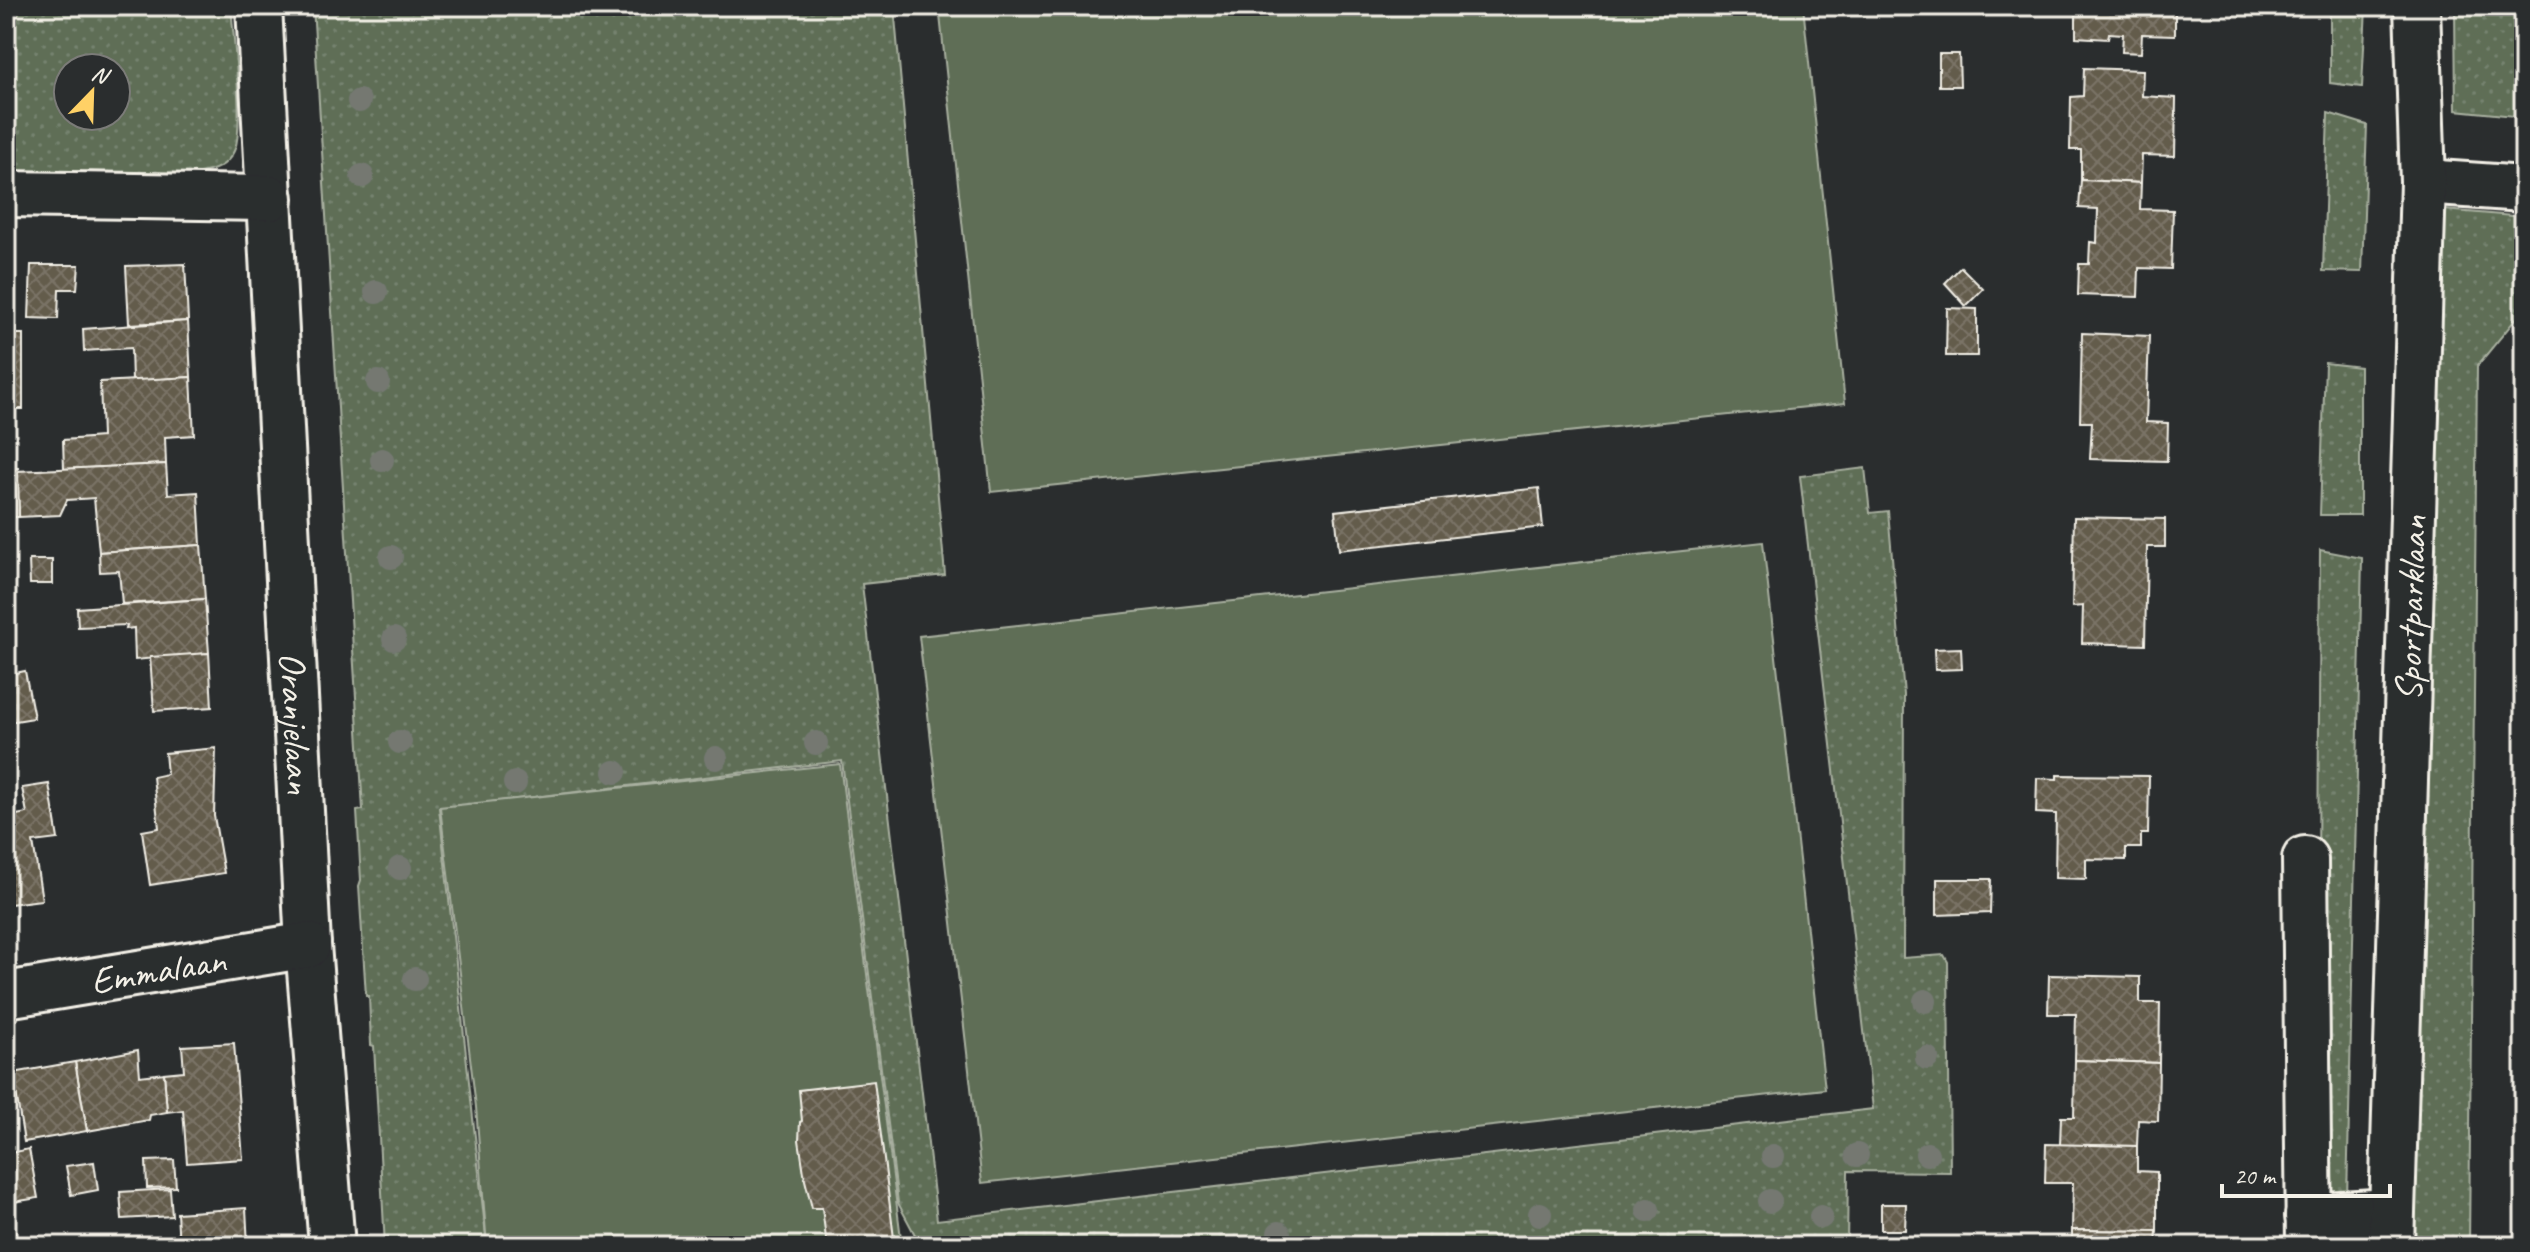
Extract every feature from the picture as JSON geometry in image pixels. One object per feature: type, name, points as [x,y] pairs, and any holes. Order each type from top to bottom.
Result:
[{"type":"street","name":"Oranjelaan","points":[[259,6],[308,945],[332,1246]]},
{"type":"street","name":"Sportparklaan","points":[[2305,859],[2309,1231],[2391,1229],[2423,182],[2417,6]]},
{"type":"street","points":[[2423,182],[2524,189]]},
{"type":"street","points":[[6,194],[270,198]]},
{"type":"street","name":"Emmalaan","points":[[6,995],[308,945]]},
{"type":"green space","points":[[26,6],[231,6],[237,81],[237,140],[231,156],[220,167],[199,173],[6,171],[6,11]]},
{"type":"green space","points":[[313,6],[894,6],[945,575],[862,584],[937,1220],[1873,1109],[1800,476],[1865,468],[1870,513],[1888,511],[1904,695],[1903,958],[1944,955],[1948,962],[1950,1172],[1848,1171],[1847,1246],[921,1246],[898,1203],[842,761],[439,808],[487,1246],[385,1246],[374,1046],[371,1045],[369,996],[366,996],[359,886],[357,811],[363,810]]},
{"type":"green space","points":[[939,6],[1803,6],[1845,403],[991,492]]},
{"type":"green space","points":[[2330,6],[2366,7],[2362,87],[2330,83]]},
{"type":"green space","points":[[2455,6],[2524,6],[2524,117],[2456,110]]},
{"type":"green space","points":[[2328,113],[2367,125],[2362,272],[2323,271]]},
{"type":"green space","points":[[2433,209],[2524,217],[2524,309],[2477,366],[2469,1246],[2407,1246]]},
{"type":"green space","points":[[2325,363],[2360,367],[2360,515],[2320,515]]},
{"type":"green space","points":[[1763,542],[1825,1089],[982,1183],[919,636]]},
{"type":"green space","points":[[2320,550],[2362,558],[2347,1199],[2316,1201]]},
{"type":"green space","points":[[840,764],[902,1246],[487,1246],[476,1107],[440,807]]},
{"type":"building","points":[[2076,6],[2175,6],[2175,35],[2142,34],[2141,53],[2122,52],[2123,34],[2109,33],[2108,39],[2076,37]]},
{"type":"building","points":[[1939,54],[1959,54],[1960,86],[1939,86]]},
{"type":"building","points":[[2084,68],[2143,70],[2142,96],[2176,98],[2175,156],[2142,155],[2141,183],[2081,180],[2081,150],[2070,150],[2071,97],[2083,96]]},
{"type":"building","points":[[2081,180],[2141,183],[2140,209],[2173,210],[2171,269],[2139,268],[2138,297],[2078,295],[2079,264],[2089,264],[2090,242],[2097,243],[2098,209],[2079,208]]},
{"type":"building","points":[[185,264],[188,321],[129,324],[126,266]]},
{"type":"building","points":[[31,265],[79,265],[77,289],[59,289],[58,319],[29,318]]},
{"type":"building","points":[[1961,267],[1983,289],[1966,306],[1945,283]]},
{"type":"building","points":[[1947,308],[1977,309],[1977,356],[1946,356]]},
{"type":"building","points":[[188,321],[191,377],[132,381],[131,348],[84,351],[83,329]]},
{"type":"building","points":[[2082,333],[2149,336],[2146,422],[2168,423],[2167,461],[2090,459],[2092,422],[2080,422]]},
{"type":"building","points":[[6,334],[23,334],[23,409],[6,409]]},
{"type":"building","points":[[191,377],[194,435],[165,437],[166,464],[64,469],[63,440],[102,437],[100,382]]},
{"type":"building","points":[[166,464],[168,494],[198,492],[201,545],[99,552],[94,498],[67,500],[60,515],[19,517],[17,471]]},
{"type":"building","points":[[6,468],[18,468],[19,517],[6,517]]},
{"type":"building","points":[[1539,488],[1543,527],[1339,550],[1335,511]]},
{"type":"building","points":[[2074,517],[2165,519],[2165,547],[2147,547],[2145,645],[2082,643],[2083,606],[2072,607]]},
{"type":"building","points":[[201,545],[205,599],[122,604],[119,571],[100,572],[99,552]]},
{"type":"building","points":[[29,560],[52,560],[52,584],[30,584]]},
{"type":"building","points":[[205,599],[209,653],[135,660],[134,628],[126,629],[127,625],[78,627],[77,608]]},
{"type":"building","points":[[1961,648],[1962,669],[1935,670],[1934,649]]},
{"type":"building","points":[[209,653],[212,707],[154,711],[150,657]]},
{"type":"building","points":[[25,671],[34,718],[9,722],[6,675]]},
{"type":"building","points":[[216,748],[214,816],[224,873],[150,885],[142,831],[159,828],[153,777],[167,774],[165,753]]},
{"type":"building","points":[[2057,775],[2149,776],[2148,834],[2141,834],[2141,848],[2126,848],[2126,860],[2086,859],[2086,879],[2055,878],[2056,814],[2036,813],[2037,778],[2057,779]]},
{"type":"building","points":[[49,784],[58,839],[33,842],[42,900],[10,904],[10,910],[6,911],[6,817],[27,813],[22,788]]},
{"type":"building","points":[[1937,879],[1991,879],[1990,913],[1937,915]]},
{"type":"building","points":[[2049,975],[2140,977],[2140,1003],[2160,1003],[2159,1063],[2075,1060],[2076,1014],[2048,1014]]},
{"type":"building","points":[[234,1043],[243,1159],[187,1163],[183,1110],[167,1112],[164,1073],[184,1071],[182,1046]]},
{"type":"building","points":[[138,1050],[140,1076],[164,1073],[167,1112],[150,1115],[149,1120],[87,1131],[75,1062]]},
{"type":"building","points":[[2075,1060],[2159,1063],[2158,1121],[2138,1120],[2137,1146],[2060,1145],[2061,1117],[2074,1117]]},
{"type":"building","points":[[75,1062],[87,1131],[24,1142],[13,1073]]},
{"type":"building","points":[[874,1081],[895,1246],[827,1246],[822,1208],[812,1208],[805,1180],[799,1140],[802,1121],[799,1090]]},
{"type":"building","points":[[2046,1144],[2137,1146],[2137,1171],[2157,1172],[2157,1231],[2072,1230],[2073,1183],[2045,1183]]},
{"type":"building","points":[[29,1149],[38,1198],[13,1202],[6,1154]]},
{"type":"building","points":[[174,1160],[176,1187],[147,1188],[146,1161]]},
{"type":"building","points":[[94,1162],[98,1190],[71,1195],[66,1166]]},
{"type":"building","points":[[170,1189],[172,1216],[122,1219],[120,1192]]},
{"type":"building","points":[[1881,1204],[1906,1204],[1905,1230],[1881,1230]]},
{"type":"building","points":[[246,1208],[248,1246],[179,1246],[177,1213]]},
{"type":"building","points":[[2072,1230],[2157,1231],[2156,1246],[2072,1246]]},
{"type":"building","points":[[15,1232],[17,1246],[6,1246],[6,1234]]}]
